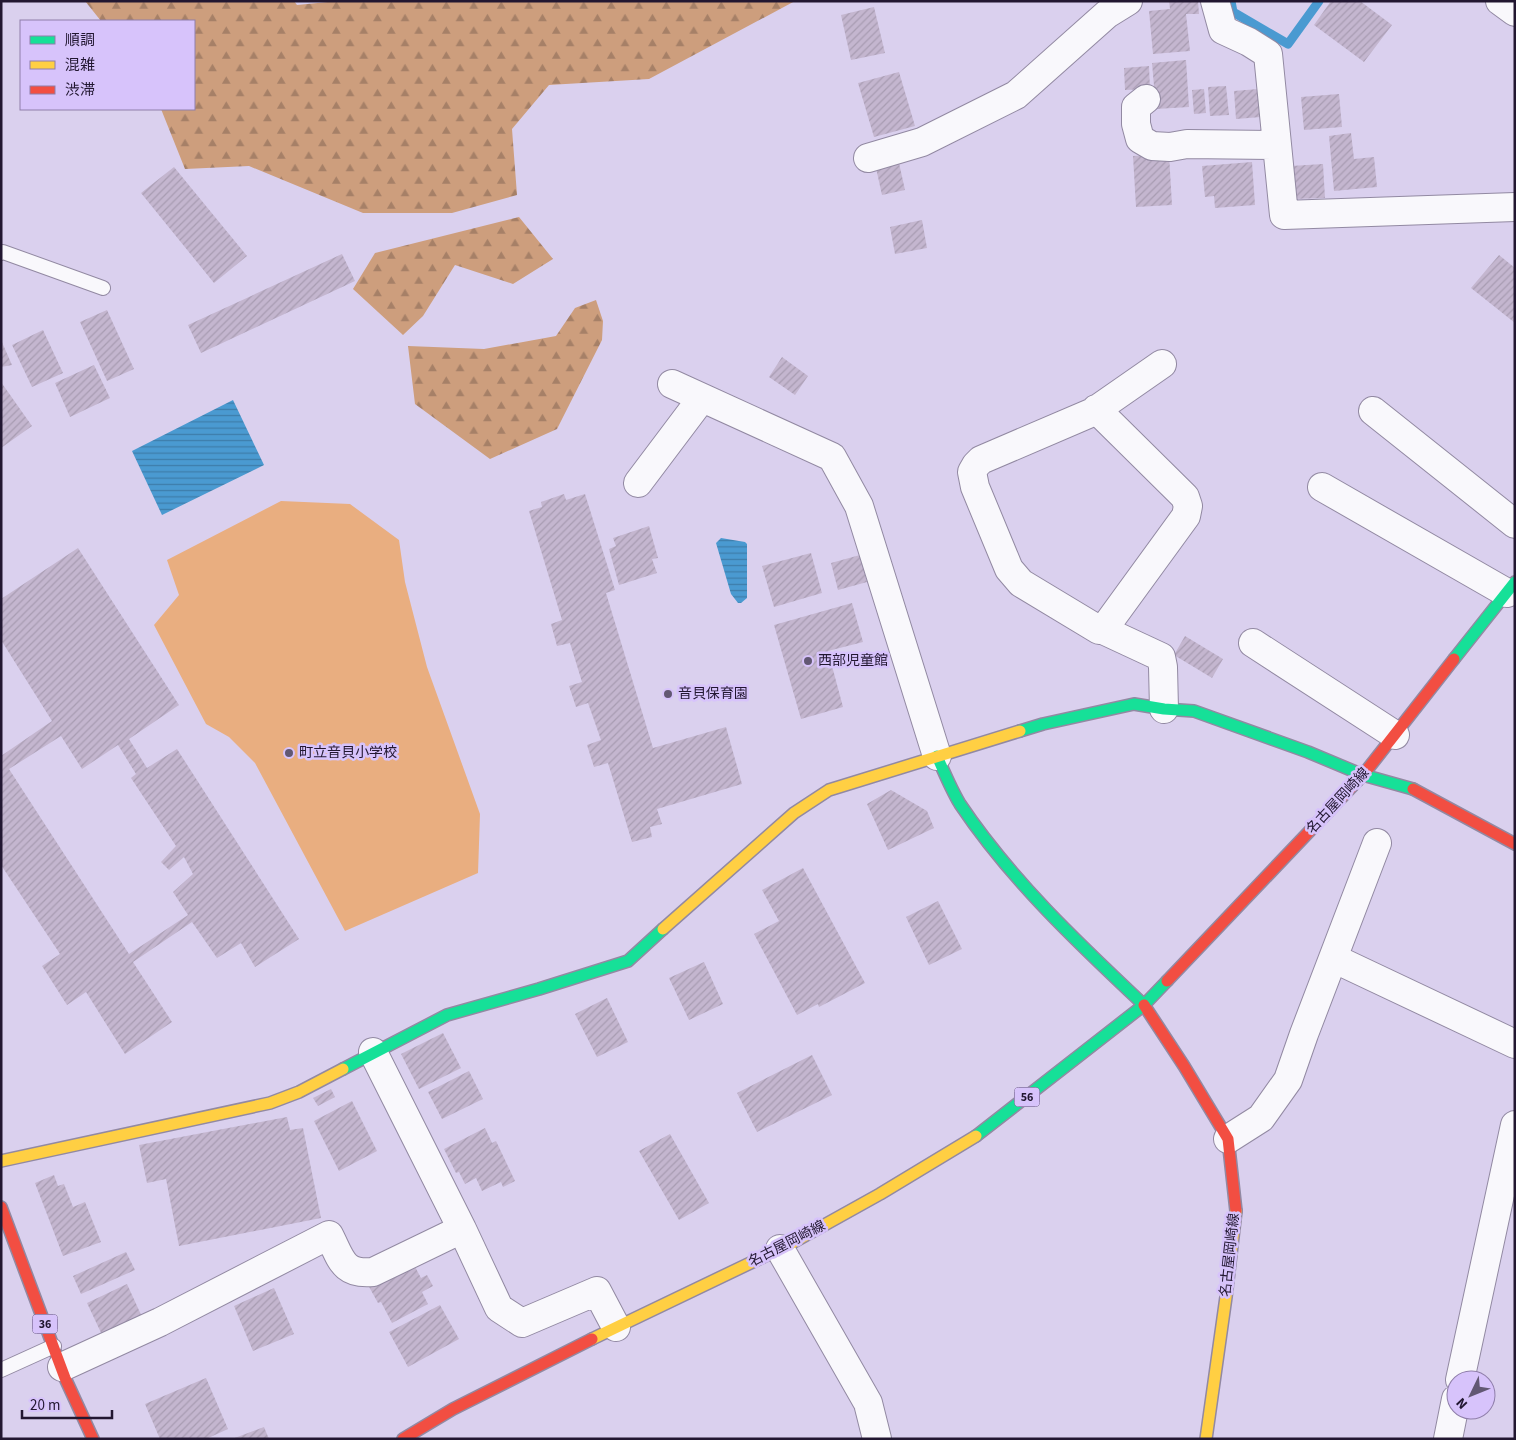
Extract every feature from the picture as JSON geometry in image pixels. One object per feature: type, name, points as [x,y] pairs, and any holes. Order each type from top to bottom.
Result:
[{"type":"main road","name":"名古屋岡崎線","points":[[403,1439],[453,1409],[616,1327],[780,1249],[880,1194],[972,1139],[1144,1005],[1363,775],[1511,587]]},
{"type":"main road","points":[[1,1161],[270,1103],[299,1092],[448,1014],[628,962],[794,813],[829,790],[1043,724],[1134,704],[1194,711],[1308,752],[1363,775],[1410,788],[1515,844]]},
{"type":"main road","points":[[937,756],[959,802],[995,852],[1076,940],[1144,1005]]},
{"type":"main road","name":"名古屋岡崎線","points":[[1144,1005],[1184,1066],[1228,1140],[1236,1213],[1206,1439]]},
{"type":"main road","name":"36","points":[[1,1207],[58,1357],[93,1439]]},
{"type":"street","points":[[868,158],[922,142],[1016,95],[1107,14],[1128,1]]},
{"type":"street","points":[[1215,1],[1223,30],[1249,42],[1268,54],[1284,215],[1515,207]]},
{"type":"street","points":[[1500,1],[1515,12]]},
{"type":"street","points":[[1146,98],[1136,107],[1136,124],[1140,139],[1152,146],[1170,147],[1187,144],[1230,151],[1277,145]]},
{"type":"street","points":[[1162,364],[1096,409],[981,460],[976,464],[972,472],[974,487],[1009,569],[1021,583],[1099,630],[1161,657],[1164,709]]},
{"type":"street","points":[[672,384],[832,458],[859,506],[937,756]]},
{"type":"street","points":[[638,483],[702,398]]},
{"type":"street","points":[[1096,409],[1185,497],[1188,506],[1186,516],[1102,630]]},
{"type":"street","points":[[1373,411],[1515,524]]},
{"type":"street","points":[[1322,487],[1511,587]]},
{"type":"street","points":[[1253,643],[1395,735]]},
{"type":"street","points":[[1228,1140],[1261,1118],[1288,1080],[1377,843]]},
{"type":"street","points":[[1334,958],[1515,1044]]},
{"type":"street","points":[[373,1052],[462,1229],[498,1308],[522,1324],[597,1291],[616,1327]]},
{"type":"street","points":[[1462,1370],[1515,1125]]},
{"type":"street","points":[[58,1357],[160,1322],[329,1235],[344,1265],[360,1273],[373,1272],[462,1229]]},
{"type":"street","points":[[780,1249],[868,1403],[877,1439]]},
{"type":"street","points":[[1448,1439],[1452,1420]]},
{"type":"lane","points":[[1,253],[3,252],[103,288]]},
{"type":"lane","points":[[1,1370],[58,1357]]},
{"type":"shaded area","points":[[281,501],[350,504],[399,540],[405,582],[427,667],[480,814],[478,873],[345,931],[255,763],[229,737],[206,724],[154,625],[179,595],[167,560]]},
{"type":"green space","points":[[85,1],[294,1],[297,5],[338,1],[795,1],[649,79],[549,85],[512,129],[517,195],[452,213],[363,213],[249,166],[185,169],[161,110],[195,110],[195,20],[100,20]]},
{"type":"green space","points":[[519,217],[553,259],[513,284],[455,265],[423,316],[403,335],[353,289],[375,253]]},
{"type":"green space","points":[[596,300],[603,321],[602,340],[557,429],[490,459],[415,404],[408,346],[484,349],[556,336],[575,308]]},
{"type":"water","points":[[233,400],[264,465],[162,515],[132,451]]},
{"type":"water","points":[[721,538],[747,544],[747,598],[741,603],[738,603],[731,594],[716,543]]},
{"type":"building","points":[[1169,1],[1198,1],[1199,14],[1186,14],[1190,51],[1153,54],[1149,11],[1170,9]]},
{"type":"building","points":[[1331,1],[1360,1],[1392,25],[1364,62],[1314,25]]},
{"type":"building","points":[[874,7],[885,53],[851,60],[841,15]]},
{"type":"building","points":[[1186,60],[1189,107],[1156,109],[1152,63]]},
{"type":"building","points":[[1149,66],[1150,89],[1125,90],[1124,68]]},
{"type":"building","points":[[899,72],[915,126],[874,137],[858,83]]},
{"type":"building","points":[[1226,86],[1229,115],[1210,116],[1208,87]]},
{"type":"building","points":[[1204,89],[1206,113],[1194,114],[1192,90]]},
{"type":"building","points":[[1258,89],[1261,117],[1236,119],[1234,91]]},
{"type":"building","points":[[1339,94],[1342,127],[1304,130],[1301,97]]},
{"type":"building","points":[[1351,133],[1354,159],[1374,157],[1377,187],[1334,191],[1329,136]]},
{"type":"building","points":[[1169,154],[1172,205],[1136,207],[1133,156]]},
{"type":"building","points":[[1252,162],[1255,205],[1215,208],[1214,196],[1205,197],[1202,166]]},
{"type":"building","points":[[899,163],[905,190],[882,195],[876,168]]},
{"type":"building","points":[[1323,164],[1325,198],[1292,199],[1291,166]]},
{"type":"building","points":[[174,167],[247,256],[214,283],[141,193]]},
{"type":"building","points":[[922,220],[927,248],[895,254],[890,227]]},
{"type":"building","points":[[342,254],[355,281],[201,353],[188,325]]},
{"type":"building","points":[[1499,255],[1515,268],[1515,323],[1471,288]]},
{"type":"building","points":[[107,310],[134,369],[107,381],[80,322]]},
{"type":"building","points":[[43,330],[63,373],[32,387],[12,345]]},
{"type":"building","points":[[1,340],[12,365],[1,367]]},
{"type":"building","points":[[782,357],[808,376],[795,395],[769,377]]},
{"type":"building","points":[[94,365],[110,398],[70,417],[55,383]]},
{"type":"building","points":[[1,382],[32,426],[1,448]]},
{"type":"building","points":[[564,494],[566,500],[585,494],[615,590],[606,593],[653,748],[726,727],[742,784],[657,809],[662,824],[650,827],[652,837],[632,842],[608,763],[594,767],[587,745],[601,740],[588,703],[576,707],[569,686],[582,682],[570,643],[557,646],[551,624],[562,620],[529,511],[542,507],[541,502]]},
{"type":"building","points":[[649,526],[658,558],[652,559],[657,573],[619,585],[609,549],[616,546],[613,538]]},
{"type":"building","points":[[78,548],[179,705],[129,739],[147,768],[177,749],[299,939],[255,967],[241,943],[217,958],[192,922],[133,962],[172,1022],[125,1054],[86,992],[67,1005],[42,966],[60,954],[1,865],[1,756],[52,721],[1,640],[1,599]],"holes":[[[61,736],[82,769],[118,745],[136,774],[131,778],[176,846],[161,862],[169,870],[184,857],[193,874],[173,892],[188,915],[129,954],[9,769]]]},
{"type":"building","points":[[811,553],[822,593],[774,607],[762,566]]},
{"type":"building","points":[[860,555],[867,582],[838,590],[831,563]]},
{"type":"building","points":[[852,603],[863,642],[828,651],[843,707],[801,719],[774,625]]},
{"type":"building","points":[[1185,636],[1223,659],[1212,678],[1174,655]]},
{"type":"building","points":[[891,790],[927,811],[934,828],[888,850],[867,804]]},
{"type":"building","points":[[803,868],[865,983],[819,1007],[818,1004],[797,1015],[754,934],[779,921],[762,890]]},
{"type":"building","points":[[938,901],[962,949],[929,965],[906,917]]},
{"type":"building","points":[[704,962],[723,1004],[689,1020],[669,978]]},
{"type":"building","points":[[607,998],[628,1042],[597,1057],[575,1014]]},
{"type":"building","points":[[443,1033],[461,1068],[419,1089],[401,1054]]},
{"type":"building","points":[[812,1055],[832,1095],[757,1132],[737,1093]]},
{"type":"building","points":[[469,1071],[483,1099],[442,1119],[428,1092]]},
{"type":"building","points":[[331,1089],[335,1097],[318,1106],[313,1098]]},
{"type":"building","points":[[352,1101],[377,1151],[339,1171],[314,1121]]},
{"type":"building","points":[[287,1117],[290,1130],[303,1128],[321,1218],[179,1246],[166,1179],[147,1183],[139,1145]]},
{"type":"building","points":[[485,1128],[492,1143],[496,1141],[515,1181],[503,1187],[501,1182],[482,1191],[476,1178],[465,1184],[459,1172],[456,1173],[444,1149]]},
{"type":"building","points":[[670,1134],[709,1203],[679,1220],[639,1151]]},
{"type":"building","points":[[54,1175],[58,1186],[64,1184],[73,1207],[85,1202],[101,1242],[63,1256],[35,1183]]},
{"type":"building","points":[[126,1252],[135,1270],[81,1294],[73,1276]]},
{"type":"building","points":[[412,1261],[421,1278],[427,1275],[433,1286],[422,1292],[428,1304],[392,1323],[381,1302],[378,1303],[368,1285]]},
{"type":"building","points":[[127,1284],[143,1319],[103,1337],[87,1303]]},
{"type":"building","points":[[274,1288],[294,1334],[253,1351],[234,1306]]},
{"type":"building","points":[[440,1305],[459,1339],[408,1367],[389,1332]]},
{"type":"building","points":[[206,1378],[228,1429],[206,1439],[160,1439],[145,1404]]},
{"type":"building","points":[[264,1427],[269,1439],[232,1439]]},
{"type":"waterway","points":[[1231,1],[1233,12],[1288,44],[1319,1]]},
{"type":"traffic: fast","points":[[1454,659],[1515,582]]},
{"type":"traffic: fast","points":[[1020,731],[1043,724],[1134,704],[1194,711],[1308,752],[1363,775],[1413,789]]},
{"type":"traffic: fast","points":[[937,756],[960,804],[1001,859],[1046,910],[1144,1005]]},
{"type":"traffic: fast","points":[[343,1069],[447,1015],[628,961],[663,929]]},
{"type":"traffic: fast","points":[[976,1136],[1144,1005],[1167,981]]},
{"type":"traffic: slow","points":[[663,929],[794,813],[829,790],[1020,731]]},
{"type":"traffic: slow","points":[[1,1161],[270,1103],[299,1092],[343,1069]]},
{"type":"traffic: slow","points":[[592,1339],[792,1243],[880,1194],[976,1136]]},
{"type":"traffic: slow","points":[[1206,1439],[1236,1211]]},
{"type":"traffic: jam","points":[[1167,981],[1363,775],[1454,659]]},
{"type":"traffic: jam","points":[[1413,789],[1515,844]]},
{"type":"traffic: jam","points":[[1144,1005],[1228,1139],[1236,1211]]},
{"type":"traffic: jam","points":[[1,1207],[65,1378],[93,1439]]},
{"type":"traffic: jam","points":[[403,1439],[453,1409],[592,1339]]},
{"type":"place","name":"西部児童館","points":[[808,661]]},
{"type":"place","name":"音貝保育園","points":[[668,694]]},
{"type":"place","name":"町立音貝小学校","points":[[289,753]]}]
